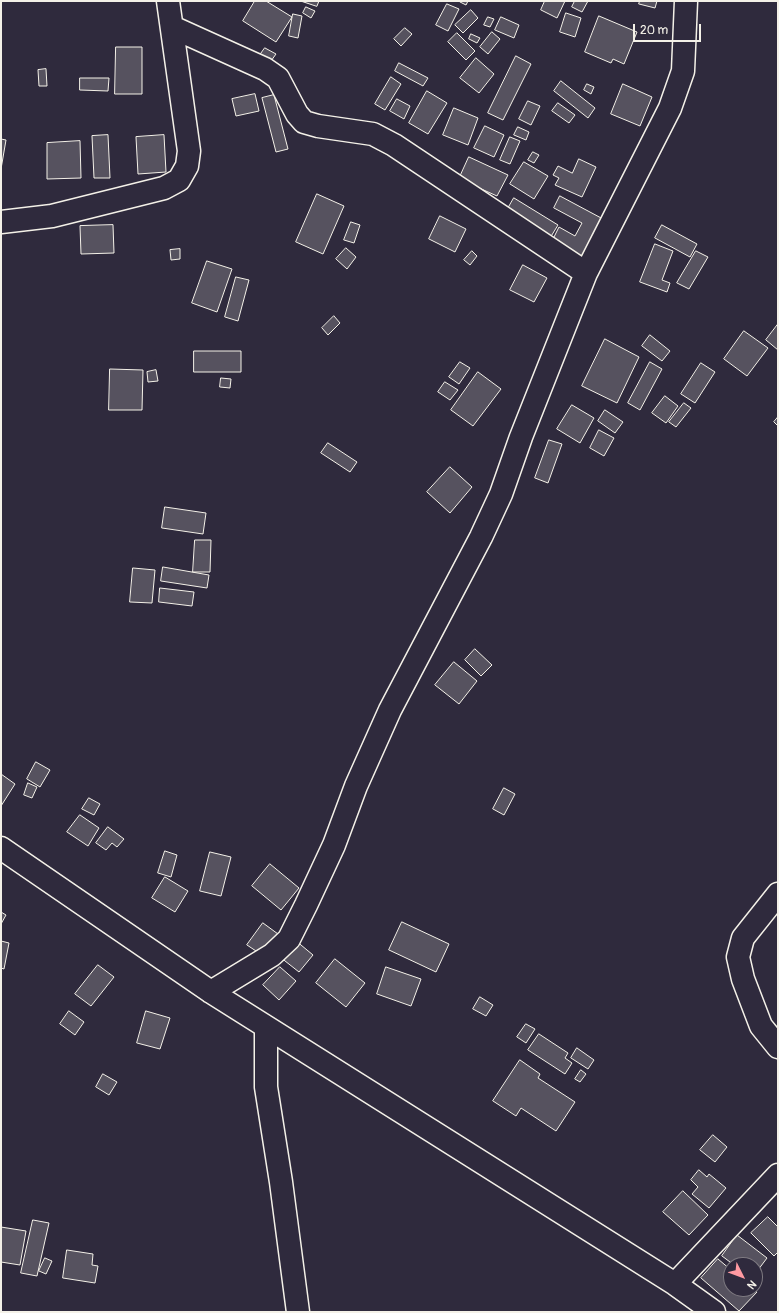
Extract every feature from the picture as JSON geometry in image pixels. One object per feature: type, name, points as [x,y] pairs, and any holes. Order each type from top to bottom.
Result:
[{"type":"street","points":[[1,222],[52,216],[164,188],[179,180],[187,166],[189,151],[168,1]]},
{"type":"street","points":[[211,992],[272,955],[289,938],[334,845],[356,786],[390,710],[481,537],[501,494],[521,437],[586,273],[670,108],[682,71],[686,1]]},
{"type":"street","points":[[172,27],[265,69],[278,78],[296,114],[304,122],[318,126],[373,134],[401,150],[586,273]]},
{"type":"street","points":[[1,848],[266,1028],[675,1284],[714,1312]]},
{"type":"street","points":[[778,894],[743,938],[738,957],[743,979],[761,1026],[778,1047]]},
{"type":"street","points":[[266,1028],[266,1087],[281,1182],[298,1312]]},
{"type":"street","points":[[675,1284],[778,1175]]},
{"type":"building","points":[[255,1],[266,1],[292,17],[276,42],[243,21]]},
{"type":"building","points":[[301,1],[319,1],[317,6]]},
{"type":"building","points":[[460,1],[468,1],[466,5]]},
{"type":"building","points":[[545,1],[565,1],[557,18],[541,10]]},
{"type":"building","points":[[575,1],[588,1],[582,12],[572,7]]},
{"type":"building","points":[[640,1],[657,1],[655,8],[639,4]]},
{"type":"building","points":[[447,4],[459,9],[448,31],[436,25]]},
{"type":"building","points":[[306,7],[315,11],[311,18],[303,13]]},
{"type":"building","points":[[471,10],[478,18],[463,33],[455,25]]},
{"type":"building","points":[[566,13],[581,18],[575,37],[560,32]]},
{"type":"building","points":[[293,14],[302,16],[298,38],[289,36]]},
{"type":"building","points":[[599,16],[637,32],[624,64],[613,59],[611,63],[585,52]]},
{"type":"building","points":[[488,17],[494,19],[490,27],[484,25]]},
{"type":"building","points":[[501,17],[519,25],[514,38],[495,30]]},
{"type":"building","points":[[405,28],[412,34],[401,46],[394,39]]},
{"type":"building","points":[[492,32],[500,39],[488,54],[480,47]]},
{"type":"building","points":[[457,33],[475,51],[466,60],[448,42]]},
{"type":"building","points":[[471,34],[480,38],[477,43],[469,39]]},
{"type":"building","points":[[116,47],[142,47],[142,94],[115,94]]},
{"type":"building","points":[[265,48],[276,54],[271,61],[260,55]]},
{"type":"building","points":[[516,56],[531,64],[503,120],[488,113]]},
{"type":"building","points":[[476,58],[494,74],[479,93],[460,78]]},
{"type":"building","points":[[399,63],[428,78],[423,86],[395,71]]},
{"type":"building","points":[[46,69],[47,86],[39,86],[38,70]]},
{"type":"building","points":[[391,77],[401,84],[385,110],[375,104]]},
{"type":"building","points":[[80,78],[109,78],[108,91],[80,90]]},
{"type":"building","points":[[561,81],[595,108],[588,118],[554,91]]},
{"type":"building","points":[[587,84],[594,87],[591,94],[584,90]]},
{"type":"building","points":[[623,84],[652,97],[640,126],[611,114]]},
{"type":"building","points":[[427,91],[447,103],[428,134],[409,123]]},
{"type":"building","points":[[255,94],[259,111],[236,116],[232,99]]},
{"type":"building","points":[[274,95],[288,149],[276,152],[262,98]]},
{"type":"building","points":[[397,99],[410,106],[404,119],[390,111]]},
{"type":"building","points":[[528,101],[540,106],[531,125],[519,119]]},
{"type":"building","points":[[558,103],[575,115],[569,123],[552,111]]},
{"type":"building","points":[[454,108],[478,118],[468,145],[443,135]]},
{"type":"building","points":[[485,126],[504,135],[494,157],[474,148]]},
{"type":"building","points":[[518,127],[529,132],[526,140],[514,135]]},
{"type":"building","points":[[108,135],[110,178],[94,178],[92,136]]},
{"type":"building","points":[[164,135],[166,172],[138,174],[136,137]]},
{"type":"building","points":[[510,137],[520,141],[510,164],[500,160]]},
{"type":"building","points":[[1,139],[6,140],[1,169]]},
{"type":"building","points":[[80,141],[81,178],[47,179],[47,143]]},
{"type":"building","points":[[533,152],[539,155],[534,163],[528,160]]},
{"type":"building","points":[[469,157],[508,175],[497,196],[459,179]]},
{"type":"building","points":[[579,159],[596,167],[582,197],[555,185],[559,178],[553,175],[558,166],[572,173]]},
{"type":"building","points":[[524,162],[548,176],[534,199],[510,184]]},
{"type":"building","points":[[317,194],[344,206],[323,254],[296,242]]},
{"type":"building","points":[[560,196],[603,219],[581,257],[552,241],[559,227],[575,236],[582,223],[554,208]]},
{"type":"building","points":[[514,198],[558,225],[550,238],[506,212]]},
{"type":"building","points":[[440,216],[466,229],[455,252],[429,239]]},
{"type":"building","points":[[351,222],[360,225],[354,243],[344,240]]},
{"type":"building","points":[[113,225],[114,253],[81,254],[80,226]]},
{"type":"building","points":[[662,225],[697,244],[690,257],[655,238]]},
{"type":"building","points":[[655,244],[673,251],[662,280],[670,283],[667,292],[640,282]]},
{"type":"building","points":[[346,248],[356,257],[347,269],[336,259]]},
{"type":"building","points":[[180,249],[180,259],[171,260],[170,250]]},
{"type":"building","points":[[472,251],[477,256],[470,265],[464,260]]},
{"type":"building","points":[[696,251],[708,257],[689,289],[677,283]]},
{"type":"building","points":[[207,261],[232,269],[217,312],[192,303]]},
{"type":"building","points":[[523,265],[547,278],[534,302],[510,290]]},
{"type":"building","points":[[236,277],[249,280],[238,321],[225,317]]},
{"type":"building","points":[[334,316],[340,323],[328,335],[322,328]]},
{"type":"building","points":[[778,324],[778,350],[766,340]]},
{"type":"building","points":[[744,331],[768,348],[747,376],[724,359]]},
{"type":"building","points":[[650,335],[670,351],[662,361],[642,346]]},
{"type":"building","points":[[605,339],[639,357],[617,403],[582,386]]},
{"type":"building","points":[[194,351],[241,351],[241,372],[194,372]]},
{"type":"building","points":[[460,362],[470,368],[459,384],[449,377]]},
{"type":"building","points":[[650,362],[662,369],[640,410],[628,403]]},
{"type":"building","points":[[701,363],[715,372],[695,403],[681,394]]},
{"type":"building","points":[[110,369],[143,370],[142,410],[109,410]]},
{"type":"building","points":[[156,370],[158,381],[148,382],[147,372]]},
{"type":"building","points":[[478,372],[501,389],[473,426],[451,410]]},
{"type":"building","points":[[221,378],[231,379],[230,388],[220,387]]},
{"type":"building","points":[[445,382],[458,390],[450,400],[438,392]]},
{"type":"building","points":[[665,396],[678,406],[666,423],[652,413]]},
{"type":"building","points":[[684,403],[691,408],[676,427],[669,422]]},
{"type":"building","points":[[572,405],[594,418],[580,443],[557,429]]},
{"type":"building","points":[[605,410],[623,422],[615,433],[598,421]]},
{"type":"building","points":[[778,417],[778,426],[774,422]]},
{"type":"building","points":[[599,430],[614,438],[604,456],[590,448]]},
{"type":"building","points":[[549,440],[562,444],[548,483],[535,478]]},
{"type":"building","points":[[328,443],[357,462],[350,472],[321,453]]},
{"type":"building","points":[[450,467],[472,487],[450,513],[427,492]]},
{"type":"building","points":[[165,507],[206,513],[203,534],[162,528]]},
{"type":"building","points":[[195,540],[211,540],[210,572],[193,572]]},
{"type":"building","points":[[163,567],[209,575],[207,588],[161,581]]},
{"type":"building","points":[[133,568],[155,570],[152,603],[130,602]]},
{"type":"building","points":[[160,588],[194,592],[192,606],[159,602]]},
{"type":"building","points":[[475,649],[492,665],[481,676],[465,660]]},
{"type":"building","points":[[454,662],[477,681],[459,704],[435,685]]},
{"type":"building","points":[[36,762],[50,770],[40,787],[27,779]]},
{"type":"building","points":[[1,774],[15,784],[1,806]]},
{"type":"building","points":[[28,783],[37,787],[32,798],[24,795]]},
{"type":"building","points":[[504,788],[515,794],[504,815],[493,809]]},
{"type":"building","points":[[89,798],[100,804],[94,815],[82,809]]},
{"type":"building","points":[[80,815],[99,828],[88,846],[67,832]]},
{"type":"building","points":[[108,827],[124,839],[117,847],[112,843],[106,850],[96,843]]},
{"type":"building","points":[[165,851],[177,855],[171,877],[158,873]]},
{"type":"building","points":[[210,852],[231,857],[221,896],[200,891]]},
{"type":"building","points":[[270,864],[299,888],[281,910],[252,886]]},
{"type":"building","points":[[165,877],[188,891],[175,912],[152,898]]},
{"type":"building","points":[[1,912],[6,915],[1,924]]},
{"type":"building","points":[[402,922],[449,944],[436,972],[389,950]]},
{"type":"building","points":[[263,923],[278,934],[262,955],[247,945]]},
{"type":"building","points":[[295,940],[313,955],[299,972],[280,957]]},
{"type":"building","points":[[1,941],[9,943],[4,969],[1,968]]},
{"type":"building","points":[[335,959],[365,983],[346,1007],[316,983]]},
{"type":"building","points":[[98,965],[114,977],[91,1006],[75,994]]},
{"type":"building","points":[[280,967],[296,981],[279,1000],[263,985]]},
{"type":"building","points":[[386,967],[421,979],[411,1006],[377,994]]},
{"type":"building","points":[[480,997],[493,1005],[486,1016],[473,1009]]},
{"type":"building","points":[[69,1011],[84,1022],[75,1035],[60,1024]]},
{"type":"building","points":[[146,1011],[170,1018],[160,1049],[137,1043]]},
{"type":"building","points":[[526,1024],[535,1029],[526,1043],[517,1037]]},
{"type":"building","points":[[539,1034],[568,1053],[565,1058],[572,1063],[565,1074],[528,1050]]},
{"type":"building","points":[[577,1048],[594,1060],[588,1069],[571,1058]]},
{"type":"building","points":[[520,1060],[540,1074],[538,1078],[575,1102],[556,1131],[521,1108],[516,1116],[493,1101]]},
{"type":"building","points":[[581,1070],[586,1074],[580,1082],[575,1079]]},
{"type":"building","points":[[103,1074],[117,1082],[109,1095],[96,1087]]},
{"type":"building","points":[[713,1135],[727,1147],[715,1162],[700,1150]]},
{"type":"building","points":[[699,1170],[707,1177],[709,1174],[726,1188],[709,1208],[692,1194],[698,1187],[691,1180]]},
{"type":"building","points":[[683,1191],[708,1215],[689,1235],[663,1212]]},
{"type":"building","points":[[768,1217],[778,1227],[778,1252],[774,1256],[751,1233]]},
{"type":"building","points":[[33,1220],[49,1223],[37,1276],[21,1273]]},
{"type":"building","points":[[1,1227],[26,1231],[20,1265],[1,1262]]},
{"type":"building","points":[[737,1235],[767,1258],[763,1263],[763,1257],[722,1256]]},
{"type":"building","points":[[67,1250],[93,1254],[92,1265],[98,1266],[95,1283],[63,1278]]},
{"type":"building","points":[[45,1258],[52,1261],[46,1274],[39,1271]]},
{"type":"building","points":[[718,1259],[723,1263],[723,1297],[752,1297],[739,1311],[701,1278]]}]
